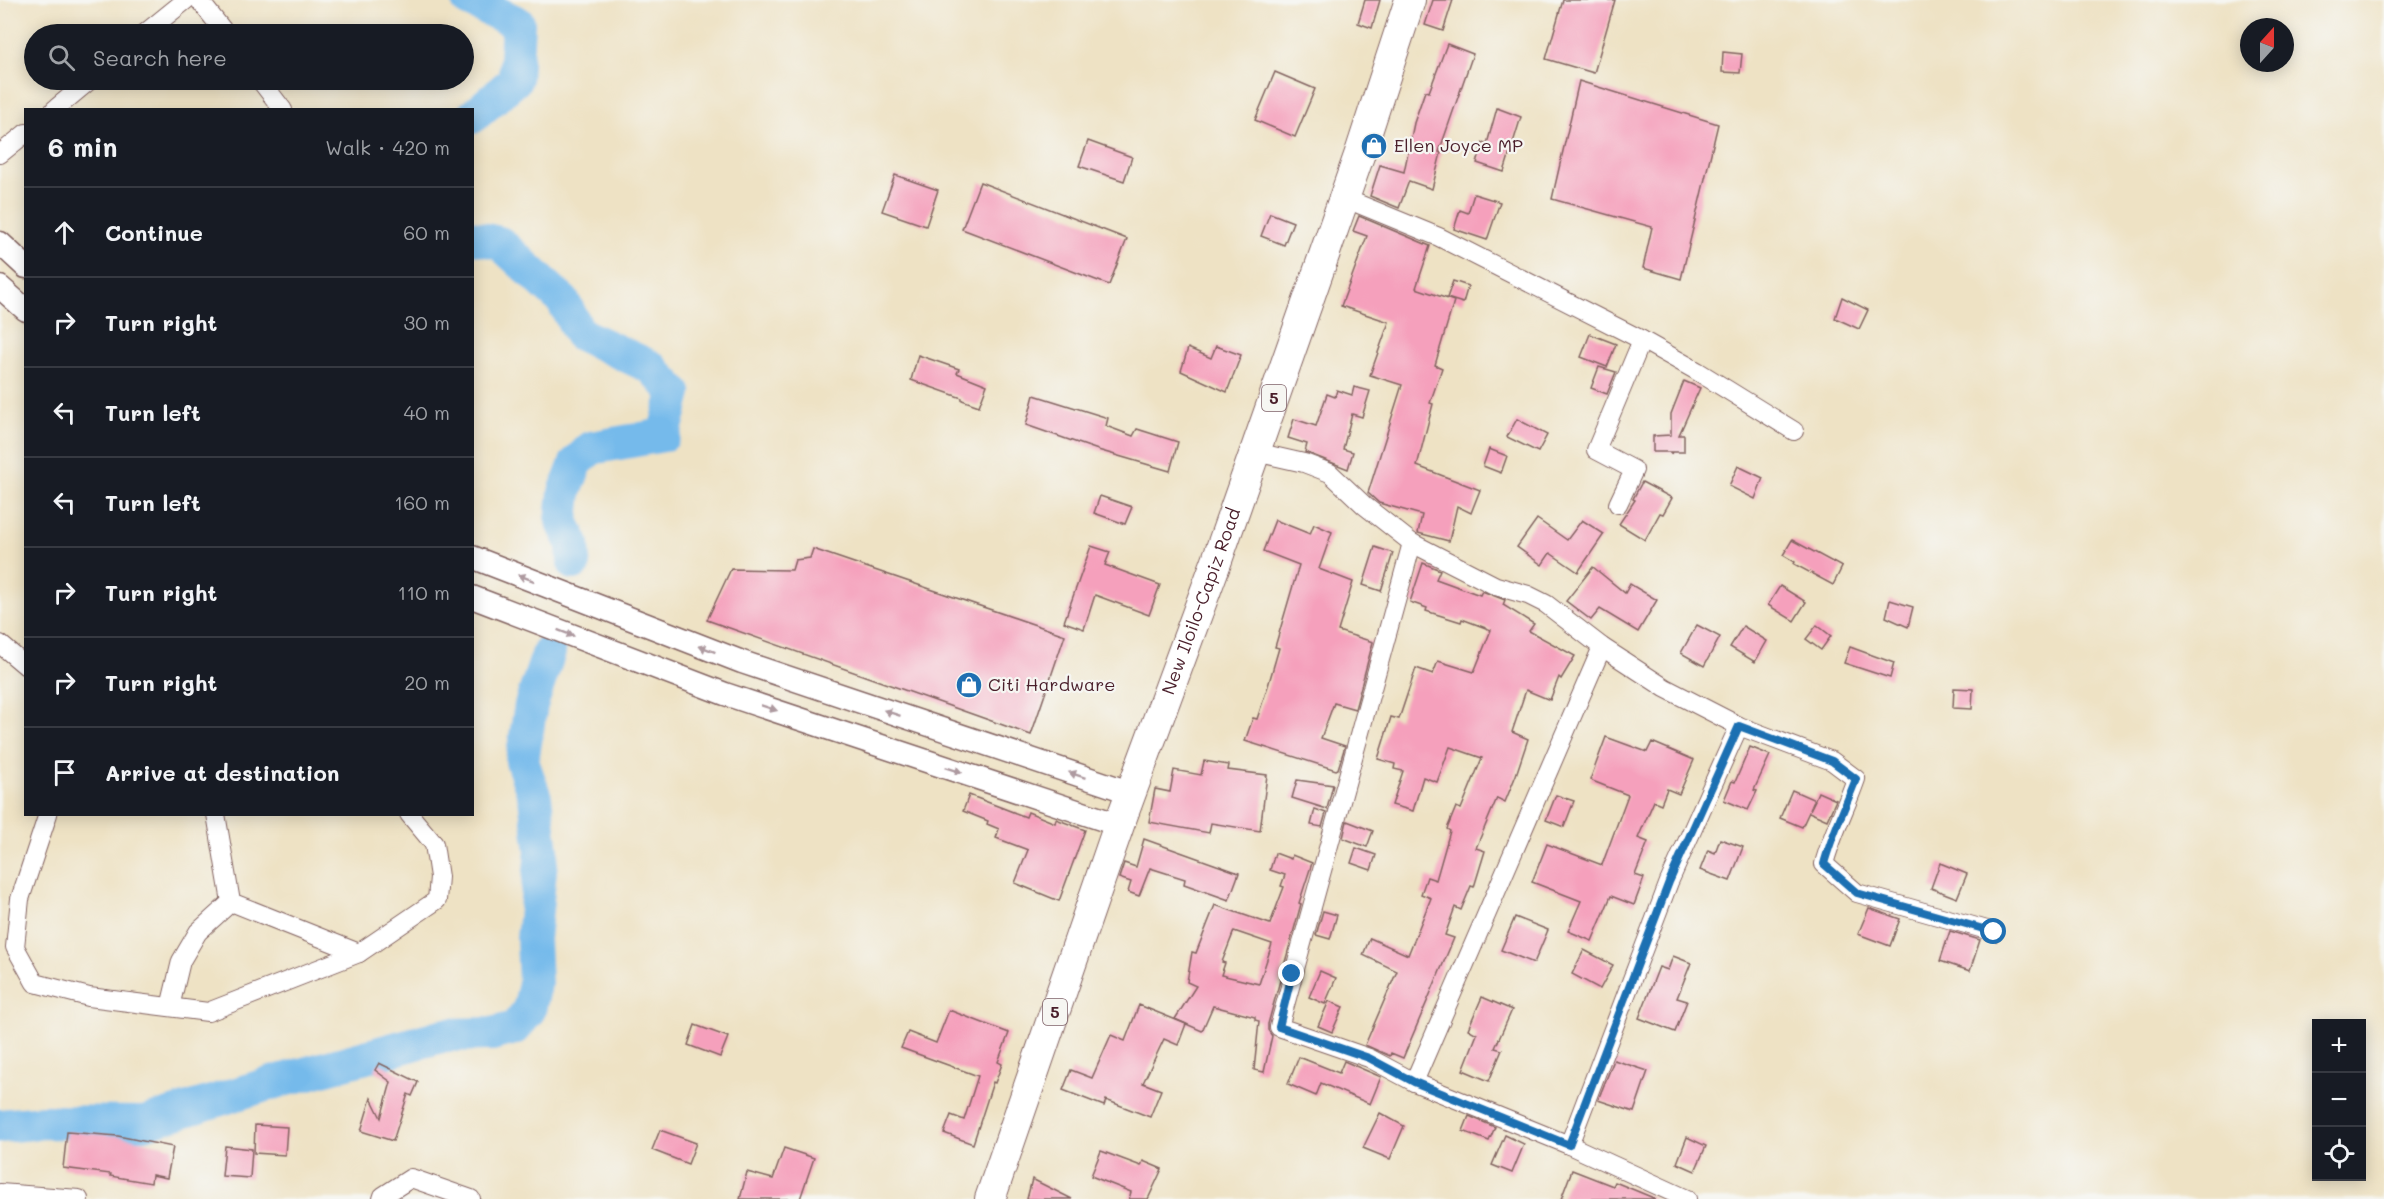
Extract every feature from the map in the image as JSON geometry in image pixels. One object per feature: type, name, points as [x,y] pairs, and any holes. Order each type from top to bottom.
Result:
[{"type":"highway","name":"New Iloilo-Capiz Road","points":[[990,1199],[1119,825],[1255,452],[1344,198],[1410,0]]},
{"type":"street","points":[[156,24],[186,0]]},
{"type":"street","points":[[199,0],[218,24]]},
{"type":"street","points":[[56,108],[78,90]]},
{"type":"street","points":[[268,90],[281,108]]},
{"type":"street","points":[[0,154],[24,135]]},
{"type":"street","points":[[1344,198],[1439,237],[1642,340],[1794,431]]},
{"type":"street","points":[[0,243],[24,265]]},
{"type":"street","points":[[0,287],[24,308]]},
{"type":"street","points":[[1618,504],[1634,470],[1596,450],[1642,340]]},
{"type":"street","points":[[1255,452],[1330,473],[1365,506],[1412,543],[1496,586],[1527,595],[1546,604],[1602,647],[1665,688],[1739,726],[1832,761],[1856,779],[1842,817],[1832,833],[1824,864],[1857,893],[1994,932]]},
{"type":"street","points":[[1412,543],[1279,1027],[1369,1058],[1414,1082],[1569,1145],[1687,1199]]},
{"type":"street","points":[[474,558],[742,662],[1132,793]]},
{"type":"street","points":[[474,598],[725,694],[1119,825]]},
{"type":"street","points":[[0,644],[24,664]]},
{"type":"street","points":[[1414,1082],[1602,647]]},
{"type":"street","points":[[1569,1145],[1669,882],[1739,726]]},
{"type":"street","points":[[47,816],[20,899],[15,947],[35,983],[89,997],[208,1012],[359,953],[438,900],[434,844],[411,816]]},
{"type":"street","points":[[216,816],[231,902]]},
{"type":"street","points":[[170,1007],[181,961],[198,932],[231,902]]},
{"type":"street","points":[[231,902],[359,953]]},
{"type":"street","points":[[382,1199],[383,1196],[411,1178],[471,1199]]},
{"type":"street","points":[[0,1193],[79,1199]]},
{"type":"building","points":[[1365,0],[1380,0],[1372,28],[1358,23]]},
{"type":"building","points":[[1433,0],[1453,0],[1443,31],[1425,25]]},
{"type":"building","points":[[1563,0],[1615,0],[1594,73],[1546,59]]},
{"type":"building","points":[[1447,44],[1473,54],[1439,152],[1441,153],[1432,189],[1409,181],[1399,208],[1370,196],[1380,165],[1404,172],[1414,123],[1425,91],[1429,92]]},
{"type":"building","points":[[1723,52],[1742,54],[1740,73],[1722,72]]},
{"type":"building","points":[[1275,72],[1315,89],[1295,137],[1255,120]]},
{"type":"building","points":[[1579,81],[1718,124],[1681,279],[1643,268],[1652,227],[1552,199]]},
{"type":"building","points":[[1497,108],[1521,117],[1504,172],[1477,163],[1483,143],[1487,144]]},
{"type":"building","points":[[1088,141],[1132,157],[1124,181],[1079,166]]},
{"type":"building","points":[[895,175],[938,190],[926,226],[882,211]]},
{"type":"building","points":[[980,182],[1127,239],[1109,285],[962,229]]},
{"type":"building","points":[[1474,194],[1500,202],[1487,240],[1454,229],[1460,210],[1468,213]]},
{"type":"building","points":[[1270,213],[1293,222],[1284,245],[1261,236]]},
{"type":"building","points":[[1359,216],[1430,246],[1416,288],[1454,301],[1435,365],[1442,368],[1430,403],[1433,404],[1417,466],[1480,490],[1471,513],[1457,506],[1449,541],[1418,533],[1422,515],[1379,503],[1368,493],[1402,385],[1370,375],[1389,322],[1341,306],[1367,236],[1353,231]]},
{"type":"building","points":[[1453,281],[1468,286],[1463,303],[1447,298]]},
{"type":"building","points":[[1842,297],[1868,310],[1859,329],[1835,318]]},
{"type":"building","points":[[1590,334],[1616,344],[1607,367],[1581,357]]},
{"type":"building","points":[[1216,346],[1241,355],[1227,392],[1181,371],[1188,348],[1211,358]]},
{"type":"building","points":[[918,355],[959,369],[957,373],[987,385],[979,406],[911,380]]},
{"type":"building","points":[[1599,367],[1616,372],[1607,394],[1591,388]]},
{"type":"building","points":[[1684,381],[1700,388],[1679,435],[1684,435],[1684,452],[1672,452],[1671,454],[1671,452],[1653,452],[1653,436],[1671,435],[1671,414]]},
{"type":"building","points":[[1354,387],[1370,391],[1362,417],[1352,414],[1343,449],[1353,452],[1348,469],[1305,452],[1307,444],[1288,438],[1294,419],[1316,426],[1327,394],[1335,397],[1337,390],[1352,395]]},
{"type":"building","points":[[1034,395],[1108,418],[1106,426],[1133,436],[1137,429],[1178,442],[1170,471],[1098,450],[1026,425]]},
{"type":"building","points":[[1517,419],[1547,435],[1538,452],[1507,437]]},
{"type":"building","points":[[1489,449],[1507,456],[1501,473],[1483,466]]},
{"type":"building","points":[[1738,466],[1763,478],[1755,499],[1729,486]]},
{"type":"building","points":[[1642,482],[1672,498],[1663,514],[1660,513],[1645,540],[1619,524],[1635,500],[1633,499]]},
{"type":"building","points":[[1100,496],[1132,507],[1125,524],[1094,513]]},
{"type":"building","points":[[1537,519],[1567,540],[1582,520],[1604,534],[1578,572],[1550,553],[1542,565],[1517,547]]},
{"type":"building","points":[[1275,520],[1310,534],[1314,524],[1332,532],[1319,569],[1353,582],[1338,631],[1373,642],[1355,709],[1334,703],[1321,738],[1345,746],[1336,770],[1245,741],[1253,718],[1257,719],[1268,686],[1279,648],[1275,647],[1299,565],[1263,551]]},
{"type":"building","points":[[1792,540],[1842,567],[1833,585],[1794,564],[1795,562],[1783,555]]},
{"type":"building","points":[[1091,546],[1110,552],[1105,565],[1160,585],[1149,615],[1095,595],[1084,629],[1064,622]]},
{"type":"building","points":[[1375,547],[1393,553],[1381,591],[1363,585]]},
{"type":"building","name":"Citi Hardware","points":[[813,549],[1065,635],[1031,735],[707,620],[731,569],[792,570],[795,560],[810,558]]},
{"type":"building","points":[[1423,563],[1440,570],[1436,579],[1480,595],[1482,591],[1505,600],[1503,605],[1534,624],[1529,631],[1575,656],[1561,679],[1559,677],[1550,700],[1526,690],[1512,732],[1528,739],[1516,775],[1505,802],[1497,798],[1476,848],[1485,851],[1474,887],[1471,886],[1461,910],[1455,907],[1445,935],[1454,938],[1403,1058],[1391,1053],[1390,1056],[1365,1045],[1397,971],[1363,955],[1370,938],[1408,955],[1431,898],[1421,894],[1427,877],[1436,880],[1450,831],[1447,829],[1456,807],[1461,809],[1482,758],[1450,747],[1437,782],[1423,777],[1413,811],[1392,805],[1403,771],[1394,769],[1395,764],[1378,759],[1391,717],[1399,719],[1416,668],[1433,674],[1438,661],[1474,672],[1491,630],[1462,619],[1461,622],[1426,611],[1427,608],[1410,602]]},
{"type":"building","points":[[1593,567],[1625,593],[1630,584],[1657,600],[1638,632],[1600,609],[1591,620],[1566,601]]},
{"type":"building","points":[[1780,586],[1806,602],[1794,621],[1768,605]]},
{"type":"building","points":[[1890,600],[1913,607],[1908,627],[1886,617]]},
{"type":"building","points":[[1697,625],[1720,637],[1704,666],[1681,653]]},
{"type":"building","points":[[1817,625],[1831,636],[1821,650],[1806,639]]},
{"type":"building","points":[[1743,626],[1767,641],[1755,662],[1730,647]]},
{"type":"building","points":[[1850,647],[1894,663],[1890,678],[1844,663]]},
{"type":"building","points":[[1954,688],[1973,689],[1972,709],[1953,708]]},
{"type":"building","points":[[1606,737],[1647,752],[1652,742],[1694,760],[1679,794],[1667,789],[1661,804],[1654,801],[1638,838],[1648,842],[1635,875],[1644,878],[1634,905],[1611,896],[1592,941],[1568,931],[1581,901],[1532,882],[1547,844],[1602,865],[1628,795],[1590,780]]},
{"type":"building","points":[[1750,747],[1770,755],[1754,790],[1757,791],[1748,810],[1724,800],[1732,781],[1735,782]]},
{"type":"building","points":[[1204,761],[1229,765],[1228,770],[1267,775],[1260,831],[1211,823],[1209,833],[1149,822],[1155,789],[1170,792],[1174,770],[1201,775]]},
{"type":"building","points":[[1297,780],[1333,785],[1327,809],[1292,798]]},
{"type":"building","points":[[1792,790],[1815,800],[1818,792],[1836,800],[1827,820],[1809,812],[1802,827],[1780,818]]},
{"type":"building","points":[[969,795],[1026,817],[1028,812],[1055,823],[1056,819],[1085,830],[1059,901],[1015,883],[1028,850],[996,838],[999,829],[987,824],[988,821],[963,811]]},
{"type":"building","points":[[1556,795],[1574,801],[1564,827],[1546,820]]},
{"type":"building","points":[[1315,809],[1326,813],[1322,827],[1311,825]]},
{"type":"building","points":[[1347,821],[1373,831],[1367,847],[1343,838]]},
{"type":"building","points":[[1144,839],[1239,873],[1229,900],[1184,884],[1185,879],[1150,868],[1139,896],[1128,892],[1131,882],[1119,878],[1124,863],[1136,867]]},
{"type":"building","points":[[1720,839],[1743,847],[1730,881],[1700,870],[1708,850],[1715,853]]},
{"type":"building","points":[[1356,848],[1376,855],[1371,870],[1351,863]]},
{"type":"building","points":[[1275,853],[1291,859],[1292,855],[1312,863],[1299,903],[1301,904],[1268,1024],[1268,1030],[1272,1036],[1264,1072],[1254,1070],[1259,1021],[1255,1020],[1255,1017],[1213,1006],[1202,1031],[1175,1019],[1196,986],[1187,982],[1192,952],[1196,953],[1215,905],[1270,924],[1284,887],[1281,886],[1285,875],[1270,870]],"holes":[[[1234,931],[1272,944],[1259,984],[1221,975],[1225,963],[1222,962]]]},
{"type":"building","points":[[1940,863],[1967,874],[1957,898],[1931,888]]},
{"type":"building","points":[[1869,908],[1900,919],[1890,946],[1858,934]]},
{"type":"building","points":[[1323,911],[1337,915],[1330,939],[1316,935]]},
{"type":"building","points":[[1515,917],[1548,930],[1534,963],[1501,950]]},
{"type":"building","points":[[1950,931],[1980,940],[1970,971],[1940,961]]},
{"type":"building","points":[[1584,950],[1613,965],[1600,989],[1572,974]]},
{"type":"building","points":[[1673,956],[1691,963],[1677,998],[1687,1001],[1675,1032],[1639,1018],[1659,967],[1668,970]]},
{"type":"building","points":[[1320,971],[1336,978],[1325,1004],[1309,997]]},
{"type":"building","points":[[1482,997],[1512,1010],[1495,1048],[1502,1050],[1489,1081],[1463,1070],[1477,1034],[1468,1029]]},
{"type":"building","points":[[1329,1001],[1343,1007],[1332,1032],[1318,1026]]},
{"type":"building","points":[[1139,1005],[1186,1024],[1178,1045],[1164,1039],[1143,1083],[1161,1090],[1150,1117],[1106,1100],[1104,1106],[1063,1090],[1071,1070],[1092,1078],[1111,1035],[1125,1041]]},
{"type":"building","points":[[949,1010],[1009,1033],[998,1062],[1002,1064],[995,1083],[993,1082],[973,1144],[944,1133],[951,1115],[964,1120],[978,1076],[901,1048],[908,1032],[936,1043]]},
{"type":"building","points":[[695,1025],[728,1037],[720,1057],[688,1045]]},
{"type":"building","points":[[1299,1057],[1339,1073],[1344,1061],[1381,1077],[1370,1104],[1321,1083],[1316,1096],[1288,1084]]},
{"type":"building","points":[[1614,1060],[1648,1071],[1634,1112],[1598,1100]]},
{"type":"building","points":[[379,1063],[418,1082],[412,1096],[408,1094],[393,1141],[361,1131],[371,1098],[381,1118],[391,1082],[375,1070]]},
{"type":"building","points":[[1380,1113],[1404,1126],[1390,1159],[1363,1148]]},
{"type":"building","points":[[1469,1116],[1495,1127],[1489,1141],[1463,1131]]},
{"type":"building","points":[[255,1125],[287,1127],[285,1155],[254,1153]]},
{"type":"building","points":[[660,1130],[696,1143],[688,1164],[652,1150]]},
{"type":"building","points":[[67,1132],[118,1136],[173,1147],[167,1178],[152,1175],[151,1183],[110,1176],[111,1174],[63,1168]]},
{"type":"building","points":[[1505,1135],[1524,1144],[1512,1173],[1492,1165]]},
{"type":"building","points":[[1687,1137],[1706,1146],[1695,1171],[1677,1163]]},
{"type":"building","points":[[225,1146],[252,1149],[250,1178],[222,1176]]},
{"type":"building","points":[[784,1148],[814,1158],[800,1199],[740,1199],[747,1172],[773,1179]]},
{"type":"building","points":[[1101,1151],[1141,1166],[1143,1161],[1162,1169],[1148,1199],[1129,1199],[1131,1192],[1091,1176]]},
{"type":"building","points":[[1572,1170],[1613,1186],[1615,1182],[1656,1199],[1561,1199]]},
{"type":"building","points":[[1032,1179],[1072,1199],[1027,1199]]},
{"type":"waterway","points":[[468,0],[518,23],[515,80],[474,115]]},
{"type":"waterway","points":[[474,237],[500,243],[563,301],[580,334],[651,367],[675,393],[664,435],[591,448],[576,463],[565,492],[562,521],[573,544],[574,563]]},
{"type":"waterway","points":[[0,1126],[44,1122],[144,1123],[272,1083],[445,1035],[492,1034],[515,1028],[529,1010],[535,984],[533,939],[542,851],[535,798],[522,761],[531,705],[549,652]]},
{"type":"place","name":"Ellen Joyce MP","points":[[1374,146]]},
{"type":"place","name":"Citi Hardware","points":[[969,685]]},
{"type":"route","points":[[1292,974],[1279,1027],[1369,1058],[1414,1082],[1569,1145],[1669,882],[1739,726],[1832,761],[1856,779],[1842,817],[1832,833],[1824,864],[1857,893],[1994,932]]}]
